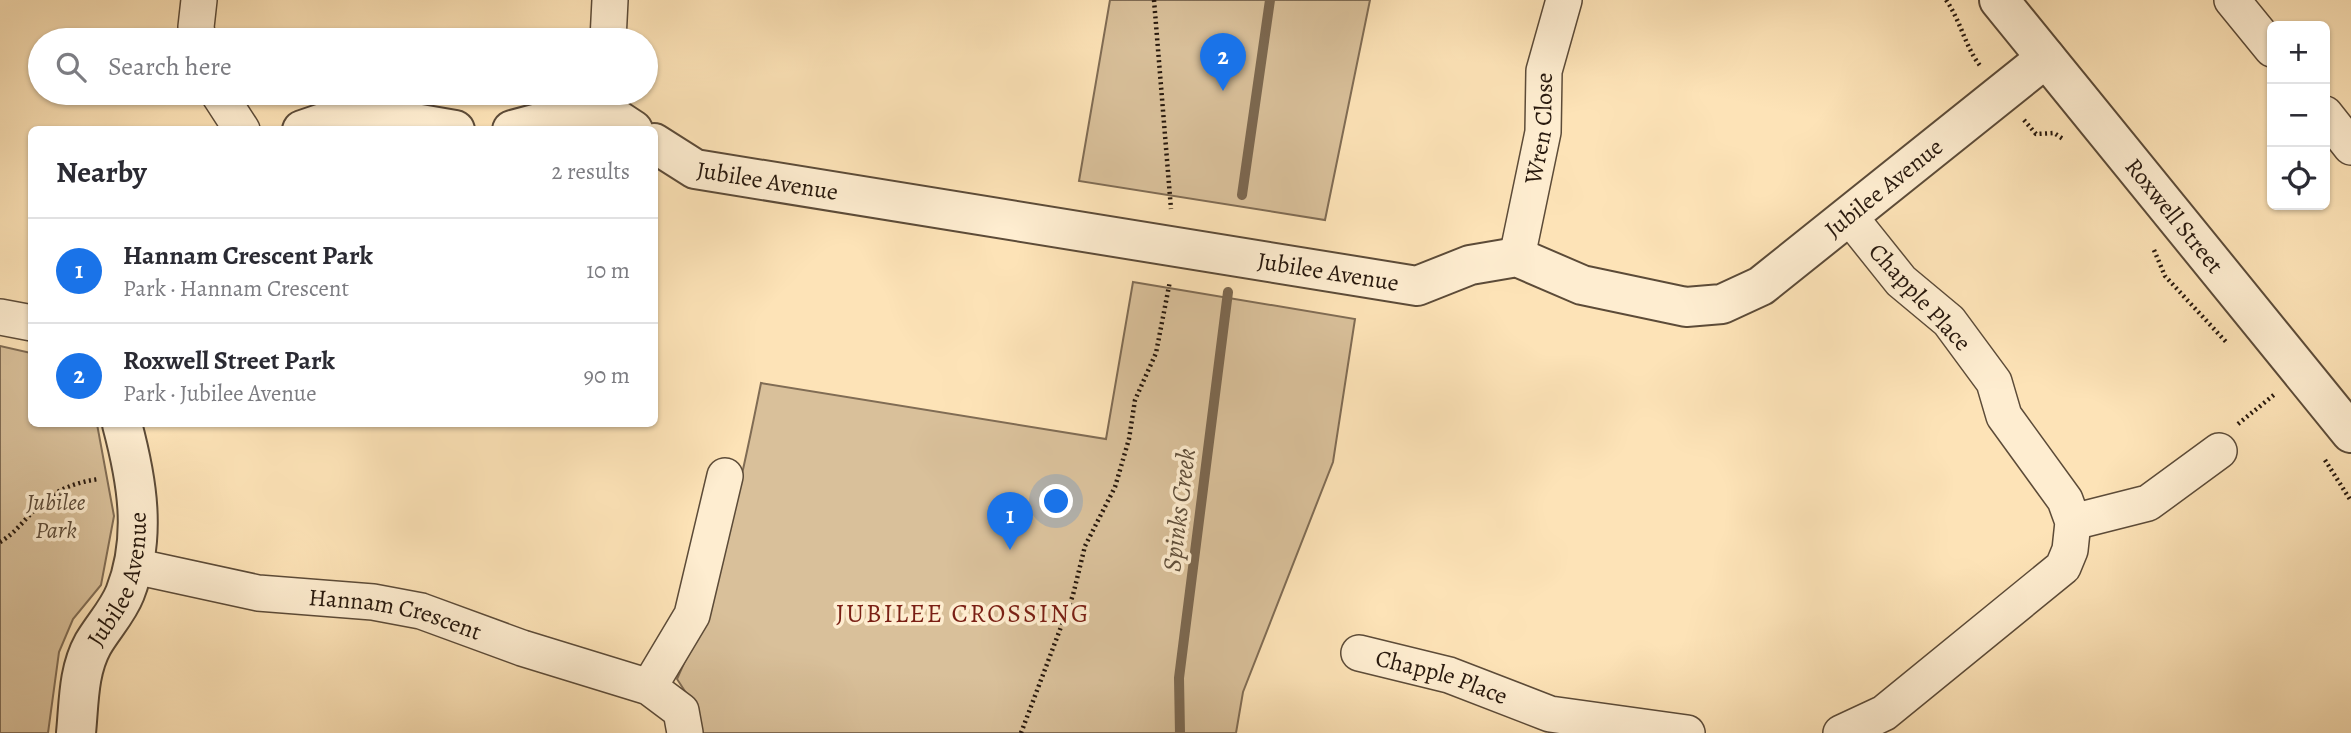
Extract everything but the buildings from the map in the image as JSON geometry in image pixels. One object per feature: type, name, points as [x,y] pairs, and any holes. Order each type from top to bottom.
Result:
[{"type":"street","points":[[196,28],[200,0]]},
{"type":"street","points":[[609,28],[610,0]]},
{"type":"street","name":"Wren Close","points":[[1517,257],[1543,132],[1544,71],[1564,0]]},
{"type":"street","name":"Roxwell Street","points":[[1999,0],[2046,58],[2337,444]]},
{"type":"street","points":[[2232,0],[2267,43]]},
{"type":"street","name":"Jubilee Avenue","points":[[658,146],[695,169],[1416,286],[1470,265],[1517,257],[1582,285],[1686,307],[1722,304],[1761,286],[2046,58]]},
{"type":"street","points":[[226,105],[240,126]]},
{"type":"street","points":[[524,126],[584,105]]},
{"type":"street","points":[[605,105],[628,126]]},
{"type":"street","points":[[314,126],[343,116],[385,118],[432,126]]},
{"type":"street","name":"Chapple Place","points":[[1849,216],[1901,281],[1948,321],[1994,382],[2004,416],[2065,500],[2073,522]]},
{"type":"street","points":[[0,317],[28,322]]},
{"type":"street","name":"Jubilee Avenue","points":[[76,733],[82,669],[92,645],[124,596],[134,566],[139,511],[135,472],[123,427]]},
{"type":"street","points":[[1842,733],[1884,713],[2063,567],[2070,550],[2073,522],[2148,503],[2219,451]]},
{"type":"street","points":[[649,687],[692,615],[725,476]]},
{"type":"street","name":"Hannam Crescent","points":[[134,566],[258,593],[373,603],[421,611],[522,648],[649,687],[681,711],[685,733]]},
{"type":"street","name":"Chapple Place","points":[[1359,653],[1449,675],[1550,714],[1686,733]]},
{"type":"path","points":[[1021,733],[1073,594],[1085,546],[1115,487],[1129,439],[1135,400],[1156,353],[1168,301],[1174,247],[1154,0]]},
{"type":"path","points":[[1946,0],[1959,18],[1973,57],[2036,134],[2054,133],[2065,141]]},
{"type":"path","points":[[2149,241],[2165,276],[2230,345]]},
{"type":"path","points":[[2267,383],[2285,403]]},
{"type":"path","points":[[2219,451],[2221,437],[2277,393]]},
{"type":"path","points":[[2337,444],[2351,501]]},
{"type":"path","points":[[0,542],[10,536],[42,503],[75,483],[135,472]]},
{"type":"green space","points":[[1110,0],[1370,0],[1325,220],[1079,181]]},
{"type":"green space","points":[[1133,282],[1355,319],[1333,462],[1243,692],[1236,733],[702,733],[688,696],[677,679],[705,608],[728,534],[761,383],[1106,439]]},
{"type":"green space","name":"Jubilee Park","points":[[0,346],[28,352],[28,427],[98,427],[114,516],[101,585],[73,619],[59,652],[48,733],[0,733]]},
{"type":"waterway","name":"Spinks Creek","points":[[1242,195],[1270,0]]},
{"type":"waterway","name":"Spinks Creek","points":[[1180,733],[1179,678],[1228,292]]},
{"type":"place","name":"Roxwell Street Park","points":[[1223,91]]},
{"type":"place","name":"Hannam Crescent Park","points":[[1010,550]]},
{"type":"district","name":"JUBILEE CROSSING","points":[[963,613]]}]
